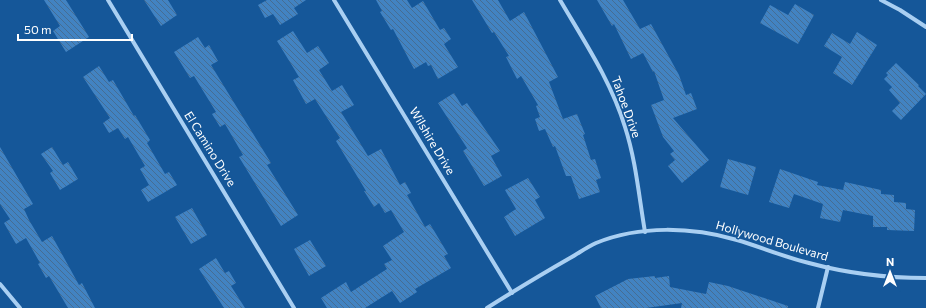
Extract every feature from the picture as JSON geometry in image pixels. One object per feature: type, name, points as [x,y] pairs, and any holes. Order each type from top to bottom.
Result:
[{"type":"street","name":"El Camino Drive","points":[[108,0],[294,308]]},
{"type":"street","name":"Wilshire Drive","points":[[334,0],[512,293]]},
{"type":"street","name":"Tahoe Drive","points":[[560,0],[598,63],[625,127],[637,180],[645,232]]},
{"type":"street","points":[[881,0],[900,10],[926,27]]},
{"type":"street","name":"Hollywood Boulevard","points":[[487,308],[545,272],[596,243],[620,236],[645,232],[680,230],[715,234],[786,257],[828,267],[864,274],[926,278]]},
{"type":"street","points":[[818,308],[828,267]]},
{"type":"street","points":[[0,284],[20,308]]},
{"type":"building","points":[[44,0],[66,0],[89,37],[66,52],[53,31],[60,26]]},
{"type":"building","points":[[144,0],[168,0],[177,15],[161,26]]},
{"type":"building","points":[[267,0],[306,0],[294,8],[298,14],[280,25],[273,14],[265,18],[258,5]]},
{"type":"building","points":[[376,0],[407,0],[412,8],[423,1],[440,30],[444,28],[451,39],[444,44],[458,67],[438,79],[431,65],[428,66],[426,62],[414,69],[393,29],[391,30],[380,12],[382,11]]},
{"type":"building","points":[[472,0],[498,0],[510,21],[524,12],[558,77],[549,82],[563,119],[577,114],[585,134],[583,135],[591,160],[595,159],[601,178],[596,180],[600,192],[579,199],[571,176],[566,176],[555,146],[553,147],[545,129],[539,131],[535,119],[540,117],[536,106],[538,105],[521,76],[517,79],[506,57],[509,56],[494,32],[492,33]]},
{"type":"building","points":[[597,0],[623,0],[640,29],[651,24],[679,75],[686,95],[691,93],[697,109],[673,118],[709,160],[682,183],[668,166],[675,160],[670,154],[674,151],[663,137],[651,105],[664,100],[654,71],[653,72],[643,53],[631,59],[614,24],[612,26]]},
{"type":"building","points":[[795,4],[814,15],[798,44],[760,23],[770,5],[788,15]]},
{"type":"building","points":[[293,31],[307,53],[318,46],[329,63],[319,70],[332,91],[342,85],[354,105],[341,112],[368,156],[381,149],[400,185],[405,182],[411,193],[407,195],[425,227],[430,224],[448,254],[444,256],[451,268],[415,289],[417,292],[400,303],[392,291],[365,308],[327,308],[321,298],[346,282],[351,292],[387,269],[384,264],[392,260],[383,246],[404,232],[391,210],[385,213],[379,203],[374,207],[336,141],[340,138],[315,99],[306,104],[293,80],[299,77],[277,41]]},
{"type":"building","points":[[857,32],[877,45],[852,85],[833,73],[842,57],[824,46],[832,33],[850,44]]},
{"type":"building","points":[[198,37],[205,48],[209,45],[218,61],[211,65],[271,163],[267,165],[298,215],[281,226],[239,157],[243,155],[225,124],[220,127],[212,114],[216,112],[194,76],[190,78],[174,52]]},
{"type":"building","points":[[896,63],[919,85],[918,86],[926,94],[901,120],[892,111],[900,103],[889,90],[892,87],[884,79],[888,75],[886,73]]},
{"type":"building","points":[[99,66],[109,82],[113,80],[150,140],[147,143],[165,174],[169,172],[177,185],[148,202],[141,190],[149,185],[140,169],[145,166],[128,137],[125,139],[118,128],[109,133],[103,123],[110,118],[83,77]]},
{"type":"building","points":[[454,93],[462,106],[467,103],[500,151],[491,156],[502,176],[484,186],[463,151],[467,148],[438,103]]},
{"type":"building","points":[[0,147],[33,204],[24,209],[29,220],[42,242],[52,236],[79,285],[82,283],[95,308],[68,308],[49,276],[46,278],[38,264],[40,263],[26,238],[16,244],[4,223],[10,219],[0,204]]},
{"type":"building","points":[[52,147],[63,165],[68,162],[78,179],[60,190],[50,173],[53,171],[41,154]]},
{"type":"building","points":[[728,159],[756,167],[748,195],[720,187]]},
{"type":"building","points":[[780,169],[818,182],[817,185],[843,190],[845,182],[881,190],[881,194],[894,195],[894,202],[906,203],[906,209],[915,210],[914,231],[887,230],[887,227],[873,227],[873,216],[843,210],[840,222],[820,218],[823,204],[794,194],[789,208],[769,202]]},
{"type":"building","points":[[528,178],[540,197],[535,200],[545,218],[515,236],[504,217],[516,209],[505,190]]},
{"type":"building","points":[[192,208],[207,235],[191,244],[175,217]]},
{"type":"building","points":[[310,240],[326,266],[309,276],[294,249]]},
{"type":"building","points":[[216,258],[225,273],[229,271],[236,283],[231,286],[245,308],[224,308],[199,269]]},
{"type":"building","points":[[655,276],[655,278],[669,276],[670,287],[706,294],[709,282],[728,286],[788,306],[788,308],[681,308],[682,303],[646,308],[601,308],[595,296],[628,279]]}]
